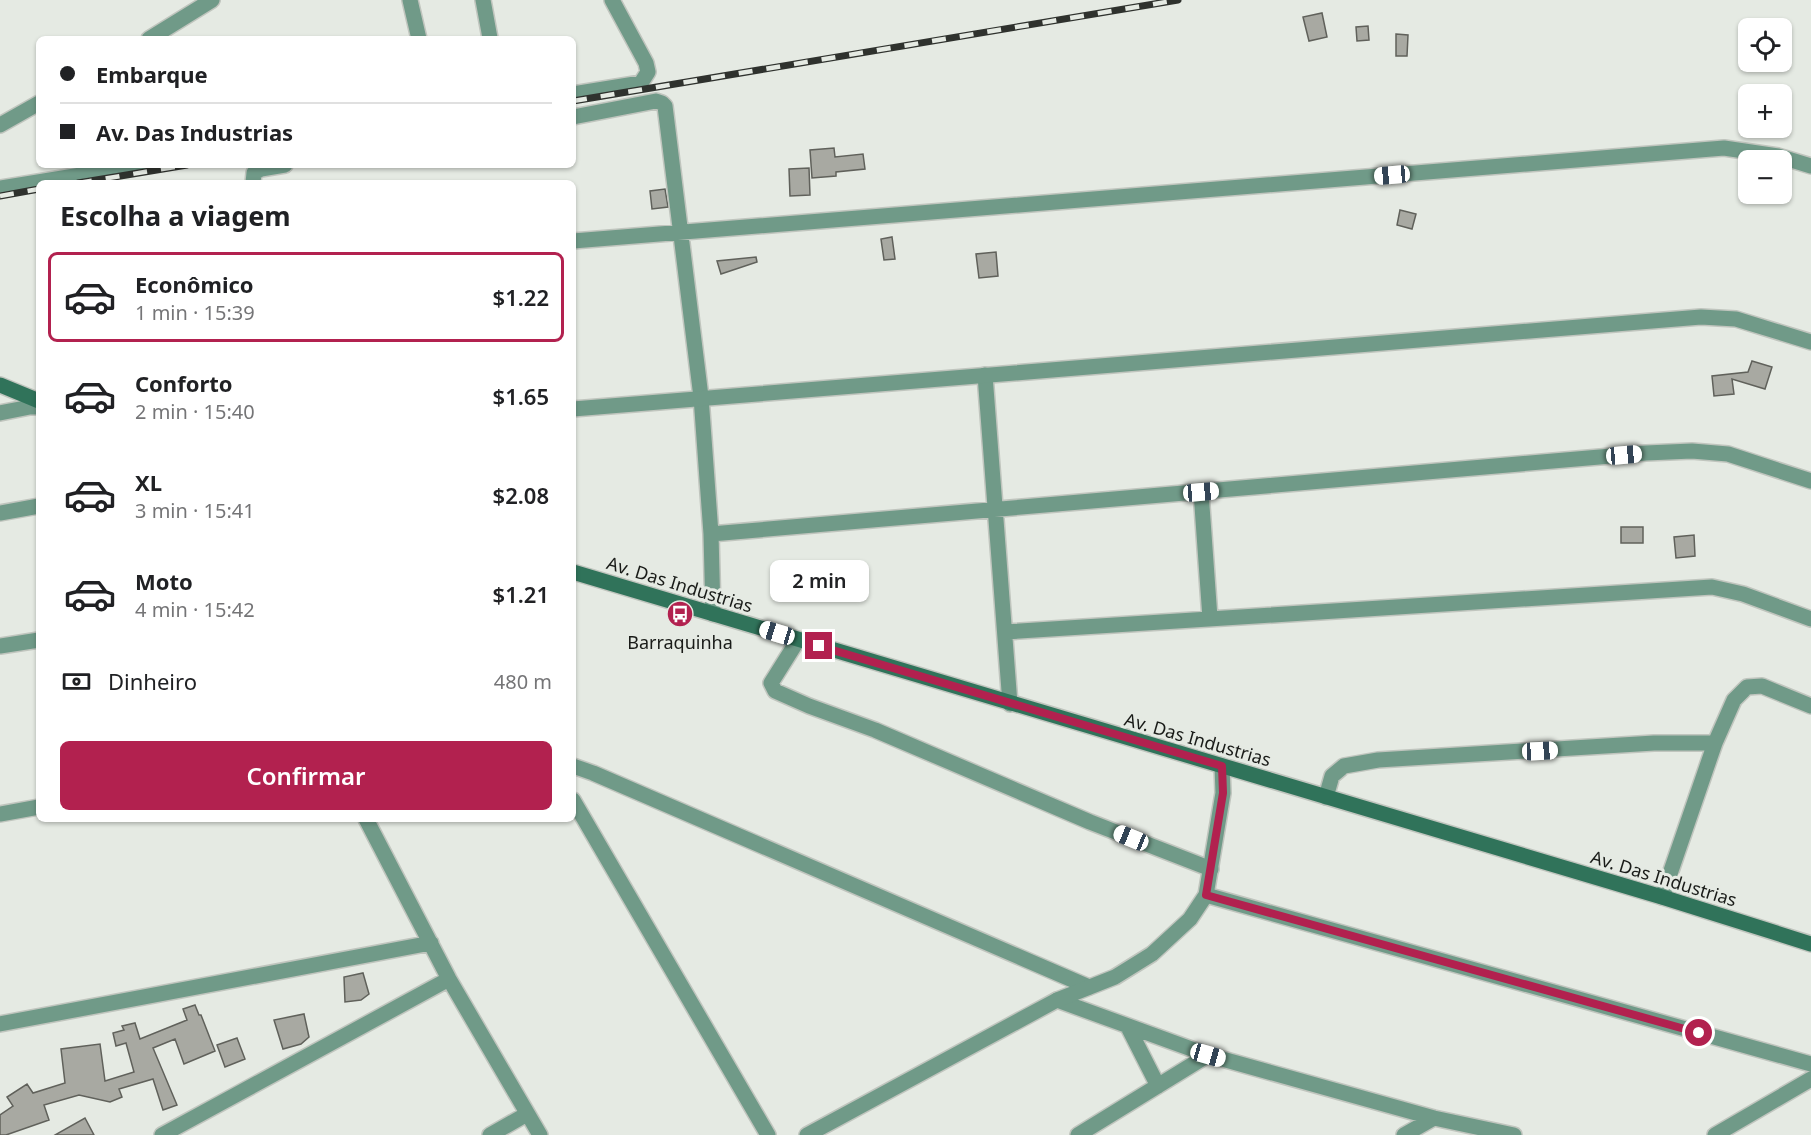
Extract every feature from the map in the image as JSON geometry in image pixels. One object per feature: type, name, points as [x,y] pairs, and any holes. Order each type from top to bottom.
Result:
[{"type":"main road","points":[[0,385],[36,400]]},
{"type":"main road","name":"Av. Das Industrias","points":[[576,573],[1662,897],[1811,944]]},
{"type":"street","points":[[153,36],[212,0]]},
{"type":"street","points":[[410,0],[417,36]]},
{"type":"street","points":[[483,0],[490,36]]},
{"type":"street","points":[[576,94],[641,83],[648,72],[646,63],[612,0]]},
{"type":"street","points":[[576,116],[656,101],[665,106],[701,397],[711,534],[713,614]]},
{"type":"street","points":[[0,125],[36,105]]},
{"type":"street","points":[[576,241],[1724,148],[1778,156],[1811,166]]},
{"type":"street","points":[[49,180],[123,168]]},
{"type":"street","points":[[253,180],[254,174],[267,168]]},
{"type":"street","points":[[0,188],[36,182]]},
{"type":"street","points":[[576,409],[1701,317],[1736,319],[1811,342]]},
{"type":"street","points":[[985,375],[1010,704]]},
{"type":"street","points":[[0,412],[36,407]]},
{"type":"street","points":[[711,534],[1482,466],[1692,451],[1715,451],[1738,456],[1811,481]]},
{"type":"street","points":[[1201,492],[1210,618]]},
{"type":"street","points":[[0,513],[36,507]]},
{"type":"street","points":[[1005,632],[1712,587],[1743,594],[1811,619]]},
{"type":"street","points":[[0,646],[36,640]]},
{"type":"street","points":[[798,640],[771,683],[775,691],[875,730],[1090,822],[1211,869]]},
{"type":"street","points":[[1662,897],[1715,742],[1734,700],[1747,687],[1762,686],[1811,706]]},
{"type":"street","points":[[1326,797],[1332,776],[1344,766],[1378,760],[1654,743],[1715,742]]},
{"type":"street","points":[[807,1135],[1057,1000],[1115,977],[1152,954],[1190,919],[1206,895],[1223,793],[1222,766]]},
{"type":"street","points":[[576,767],[1089,987]]},
{"type":"street","points":[[576,805],[768,1135]]},
{"type":"street","points":[[0,814],[36,808]]},
{"type":"street","points":[[368,822],[449,979],[540,1135]]},
{"type":"street","points":[[1206,895],[1811,1064]]},
{"type":"street","points":[[0,1024],[431,943]]},
{"type":"street","points":[[162,1135],[449,979]]},
{"type":"street","points":[[1057,1000],[1208,1055],[1434,1118],[1514,1135]]},
{"type":"street","points":[[1128,1027],[1158,1086]]},
{"type":"street","points":[[1078,1135],[1208,1055]]},
{"type":"street","points":[[1714,1135],[1811,1079]]},
{"type":"street","points":[[490,1135],[527,1114]]},
{"type":"street","points":[[1404,1135],[1434,1118]]},
{"type":"building","points":[[1322,13],[1327,37],[1309,41],[1303,17]]},
{"type":"building","points":[[1368,26],[1369,40],[1357,41],[1356,27]]},
{"type":"building","points":[[1396,34],[1408,35],[1407,56],[1396,56]]},
{"type":"building","points":[[834,148],[835,157],[863,154],[865,169],[836,172],[836,176],[812,178],[810,150]]},
{"type":"building","points":[[809,168],[810,195],[790,196],[789,169]]},
{"type":"building","points":[[665,189],[668,207],[652,209],[650,191]]},
{"type":"building","points":[[1400,210],[1416,214],[1412,229],[1397,225]]},
{"type":"building","points":[[892,237],[895,259],[884,260],[881,239]]},
{"type":"building","points":[[996,252],[998,276],[979,278],[976,254]]},
{"type":"building","points":[[756,257],[757,262],[721,274],[717,261]]},
{"type":"building","points":[[1752,361],[1772,367],[1765,389],[1732,379],[1734,394],[1714,396],[1712,376],[1748,372]]},
{"type":"building","points":[[1621,527],[1643,527],[1643,543],[1621,543]]},
{"type":"building","points":[[1694,535],[1695,556],[1676,558],[1674,537]]},
{"type":"building","points":[[363,973],[369,994],[361,1000],[345,1002],[344,977]]},
{"type":"building","points":[[195,1005],[215,1051],[184,1064],[175,1039],[153,1048],[177,1105],[163,1110],[153,1079],[119,1089],[122,1097],[110,1102],[79,1095],[44,1105],[49,1120],[0,1135],[0,1115],[13,1106],[7,1097],[27,1084],[33,1093],[65,1083],[61,1049],[100,1044],[105,1081],[134,1072],[126,1043],[116,1046],[113,1033],[124,1030],[122,1026],[135,1023],[140,1039],[187,1020],[183,1009]]},
{"type":"building","points":[[304,1014],[309,1037],[301,1044],[283,1049],[274,1020]]},
{"type":"building","points":[[237,1038],[245,1059],[225,1067],[217,1045]]},
{"type":"building","points":[[85,1118],[94,1135],[55,1135]]},
{"type":"railway","points":[[576,100],[1178,0]]},
{"type":"railway","points":[[96,180],[169,168]]},
{"type":"railway","points":[[0,196],[36,190]]},
{"type":"place","name":"Barraquinha","points":[[680,614]]},
{"type":"route","points":[[819,646],[1222,766],[1223,793],[1206,895],[1699,1033]]}]
